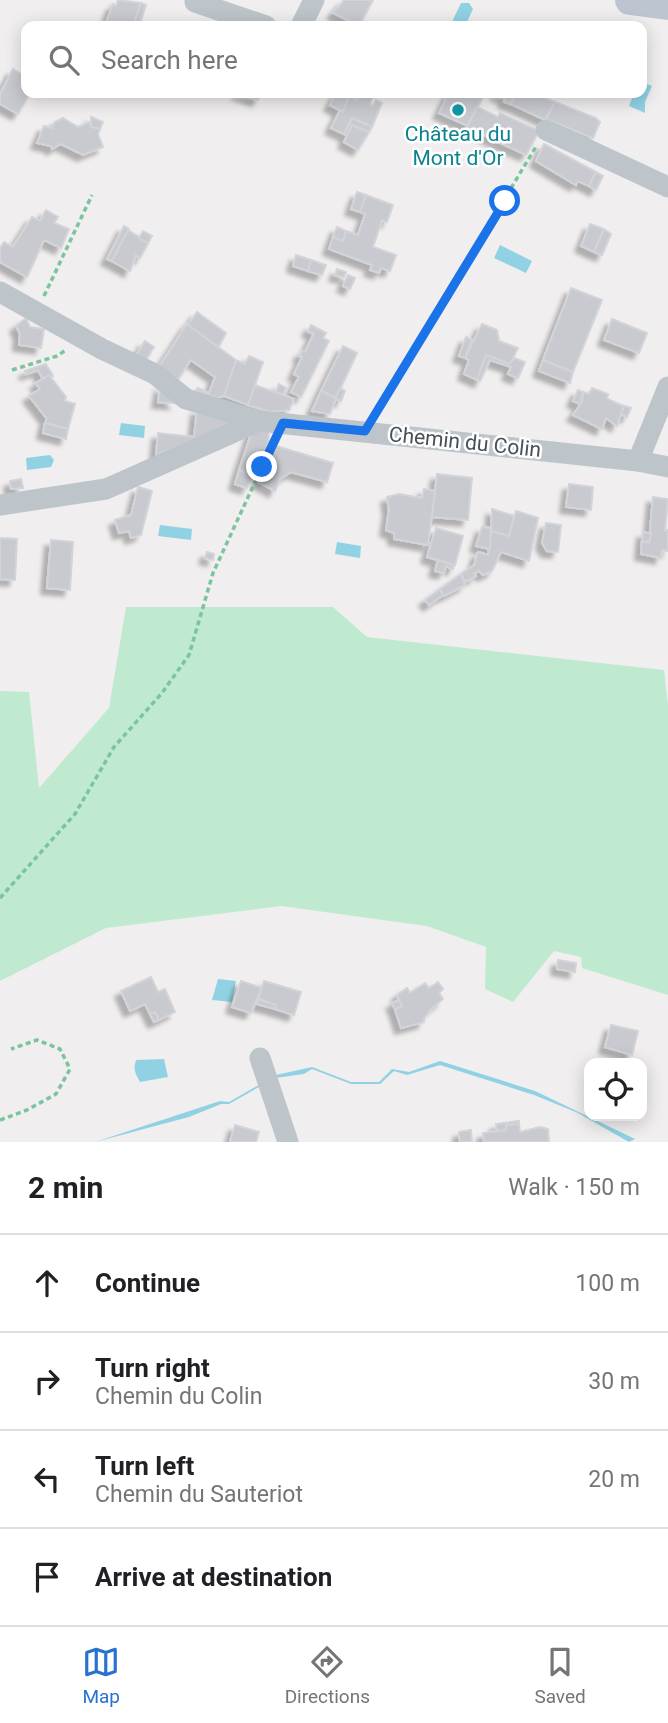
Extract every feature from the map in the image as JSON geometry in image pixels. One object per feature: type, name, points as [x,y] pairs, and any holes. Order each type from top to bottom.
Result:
[{"type":"main road","points":[[634,0],[668,5]]},
{"type":"street","points":[[307,21],[314,0]]},
{"type":"street","points":[[195,2],[251,21]]},
{"type":"street","points":[[546,130],[668,187]]},
{"type":"street","name":"Chemin du Colin","points":[[0,292],[81,338],[155,374],[186,398],[259,421],[638,461],[668,467]]},
{"type":"street","points":[[638,461],[668,387]]},
{"type":"street","points":[[0,505],[106,489],[259,421]]},
{"type":"street","points":[[266,1072],[288,1142]]},
{"type":"path","points":[[365,431],[546,130]]},
{"type":"path","points":[[36,314],[92,195]]},
{"type":"path","points":[[12,370],[57,356],[81,338]]},
{"type":"path","points":[[0,898],[75,814],[114,747],[162,693],[189,655],[213,573],[283,423]]},
{"type":"path","points":[[0,1119],[27,1110],[56,1094],[70,1069],[60,1049],[37,1040],[10,1049]]},
{"type":"green space","points":[[126,607],[333,607],[367,637],[664,670],[668,706],[668,995],[582,968],[581,957],[554,951],[513,1002],[485,989],[486,947],[427,926],[281,906],[106,928],[0,981],[0,691],[29,692],[39,788],[109,708]]},
{"type":"water","points":[[461,3],[469,3],[473,9],[467,21],[452,21]]},
{"type":"water","points":[[647,84],[652,86],[647,97]]},
{"type":"water","points":[[632,98],[647,98],[645,113],[629,106]]},
{"type":"water","points":[[500,245],[532,261],[526,273],[494,258]]},
{"type":"water","points":[[121,423],[145,426],[144,438],[119,435]]},
{"type":"water","points":[[50,455],[54,460],[51,467],[27,470],[26,458]]},
{"type":"water","points":[[160,525],[192,529],[191,540],[158,536]]},
{"type":"water","points":[[337,542],[361,546],[360,558],[335,554]]},
{"type":"water","points":[[218,979],[236,981],[232,1002],[212,1000]]},
{"type":"water","points":[[164,1059],[168,1077],[140,1082],[135,1071],[136,1060]]},
{"type":"water","points":[[440,1061],[535,1091],[584,1116],[534,1095],[440,1065],[407,1075],[394,1071],[380,1084],[351,1084],[312,1069],[304,1074],[275,1078],[229,1104],[221,1104],[189,1117],[95,1142],[220,1101],[229,1102],[276,1075],[312,1067],[351,1082],[379,1082],[392,1069],[409,1072]]},
{"type":"water","points":[[592,1121],[635,1139],[629,1142]]},
{"type":"building","points":[[118,0],[141,3],[135,21],[107,21],[113,4],[116,6]]},
{"type":"building","points":[[344,0],[373,0],[362,21],[349,21],[333,13]]},
{"type":"building","points":[[141,3],[146,5],[141,21],[135,21]]},
{"type":"building","points":[[13,69],[21,74],[21,98],[27,98],[18,114],[0,104],[0,94]]},
{"type":"building","points":[[334,98],[348,98],[343,112],[330,105]]},
{"type":"building","points":[[348,98],[372,98],[370,104],[373,106],[376,100],[382,103],[372,127],[352,118],[344,134],[331,128],[340,110],[343,112]]},
{"type":"building","name":"Château du Mont d'Or","points":[[446,98],[482,98],[468,126],[439,113]]},
{"type":"building","points":[[506,98],[513,98],[510,104],[504,102]]},
{"type":"building","points":[[514,98],[545,98],[555,102],[545,120],[511,104]]},
{"type":"building","points":[[555,102],[596,118],[600,122],[593,138],[546,119]]},
{"type":"building","points":[[477,107],[498,117],[500,113],[539,131],[526,155],[467,127]]},
{"type":"building","points":[[91,117],[103,122],[100,129],[91,127]]},
{"type":"building","points":[[63,118],[78,127],[89,122],[91,127],[100,129],[98,134],[103,147],[83,155],[61,144],[52,149],[51,146],[37,143],[44,126],[52,128],[55,122]]},
{"type":"building","points":[[352,118],[372,127],[369,132],[352,125],[347,136],[344,134]]},
{"type":"building","points":[[352,125],[369,132],[358,150],[344,142]]},
{"type":"building","points":[[544,144],[596,172],[589,186],[578,181],[576,185],[536,161]]},
{"type":"building","points":[[596,172],[603,176],[596,190],[589,186]]},
{"type":"building","points":[[357,192],[366,195],[360,212],[351,209]]},
{"type":"building","points":[[366,195],[393,205],[387,222],[382,220],[373,247],[396,255],[390,271],[381,268],[379,273],[370,270],[372,265],[329,249],[333,237],[343,241],[346,231],[358,235],[365,214],[360,212]]},
{"type":"building","points":[[46,210],[58,217],[54,223],[69,229],[61,248],[44,240],[27,277],[0,262],[0,248],[4,242],[13,247],[32,217],[40,221]]},
{"type":"building","points":[[590,224],[604,229],[594,252],[581,246]]},
{"type":"building","points":[[124,226],[129,229],[112,261],[107,259]]},
{"type":"building","points":[[337,227],[346,231],[343,241],[333,237]]},
{"type":"building","points":[[604,229],[611,234],[602,255],[594,252]]},
{"type":"building","points":[[128,230],[148,243],[140,258],[136,255],[130,271],[112,261]]},
{"type":"building","points":[[143,231],[152,236],[148,243],[139,238]]},
{"type":"building","points":[[296,255],[311,260],[308,271],[293,266]]},
{"type":"building","points":[[311,260],[326,265],[322,275],[308,271]]},
{"type":"building","points":[[337,269],[346,272],[344,277],[335,275]]},
{"type":"building","points":[[348,275],[355,278],[350,289],[343,286]]},
{"type":"building","points":[[571,288],[602,300],[573,372],[543,360]]},
{"type":"building","points":[[197,312],[226,333],[218,348],[188,325]]},
{"type":"building","points":[[26,318],[30,327],[44,329],[41,348],[19,345],[20,334],[16,326]]},
{"type":"building","points":[[612,319],[647,333],[639,353],[604,340]]},
{"type":"building","points":[[187,324],[236,360],[224,396],[217,398],[196,390],[198,388],[209,393],[215,377],[191,360],[178,379],[159,367]]},
{"type":"building","points":[[482,324],[497,330],[499,341],[518,348],[510,364],[486,355],[477,380],[464,374],[469,360],[465,358]]},
{"type":"building","points":[[311,325],[326,333],[323,338],[329,341],[301,397],[291,392],[299,377],[294,374],[302,357],[299,356],[302,351],[305,352],[314,333],[308,331]]},
{"type":"building","points":[[466,337],[472,340],[465,358],[459,356]]},
{"type":"building","points":[[145,341],[154,347],[145,361],[135,357]]},
{"type":"building","points":[[343,346],[357,353],[336,398],[321,391]]},
{"type":"building","points":[[486,355],[510,364],[514,358],[525,362],[518,378],[508,374],[511,367],[490,360],[480,381],[477,380]]},
{"type":"building","points":[[249,356],[263,362],[248,405],[224,396],[236,360],[245,364]]},
{"type":"building","points":[[543,360],[573,372],[570,383],[539,371]]},
{"type":"building","points":[[46,364],[53,376],[50,378],[49,375],[43,379],[38,370],[26,374],[25,371]]},
{"type":"building","points":[[49,375],[66,397],[65,401],[75,404],[68,429],[45,423],[47,419],[29,396],[40,389],[36,383]]},
{"type":"building","points":[[279,384],[286,388],[283,395],[276,392]]},
{"type":"building","points":[[161,385],[175,403],[158,402]]},
{"type":"building","points":[[255,385],[294,399],[289,410],[270,412],[248,405]]},
{"type":"building","points":[[340,388],[345,391],[341,401],[335,399]]},
{"type":"building","points":[[592,388],[608,394],[607,398],[624,406],[617,426],[606,418],[602,429],[573,415],[582,402],[583,392],[589,394]]},
{"type":"building","points":[[578,390],[583,392],[580,404],[573,401]]},
{"type":"building","points":[[321,391],[336,398],[330,414],[312,411]]},
{"type":"building","points":[[624,406],[631,408],[627,417],[621,414]]},
{"type":"building","points":[[197,409],[234,417],[233,427],[156,455],[158,433],[194,437]]},
{"type":"building","points":[[45,423],[68,429],[66,439],[43,433]]},
{"type":"building","points":[[253,428],[269,430],[268,444],[253,476],[239,470]]},
{"type":"building","points":[[276,446],[333,463],[327,482],[291,472],[280,479],[275,491],[258,482]]},
{"type":"building","points":[[239,470],[253,476],[247,488],[235,484]]},
{"type":"building","points":[[437,474],[472,478],[468,520],[432,517]]},
{"type":"building","points":[[21,479],[23,488],[11,489],[10,481]]},
{"type":"building","points":[[569,484],[593,487],[591,510],[566,507]]},
{"type":"building","points":[[138,487],[152,491],[141,535],[131,538],[129,531],[119,533],[115,520],[131,515]]},
{"type":"building","points":[[424,489],[435,491],[428,545],[394,539],[394,533],[386,530],[389,510],[387,497],[399,494],[422,498]]},
{"type":"building","points":[[653,497],[668,499],[665,530],[668,530],[668,551],[662,550],[661,558],[641,554],[642,541],[649,542]]},
{"type":"building","points":[[492,509],[514,516],[509,536],[491,531]]},
{"type":"building","points":[[516,511],[538,518],[529,561],[501,552],[492,571],[483,575],[479,571],[465,582],[461,574],[474,565],[478,552],[488,555],[491,531],[509,536]]},
{"type":"building","points":[[546,523],[561,525],[558,552],[547,551],[542,543]]},
{"type":"building","points":[[482,527],[491,528],[490,549],[476,546]]},
{"type":"building","points":[[436,528],[463,536],[455,565],[427,557]]},
{"type":"building","points":[[643,532],[651,534],[649,542],[642,541]]},
{"type":"building","points":[[0,538],[17,539],[15,580],[0,579]]},
{"type":"building","points":[[51,540],[73,542],[70,590],[47,588]]},
{"type":"building","points":[[207,552],[214,554],[213,560],[205,558]]},
{"type":"building","points":[[438,560],[454,565],[453,569],[446,566],[444,573],[435,571]]},
{"type":"building","points":[[461,574],[465,585],[444,596],[440,589]]},
{"type":"building","points":[[440,589],[443,595],[429,605],[425,600]]},
{"type":"building","points":[[558,960],[576,963],[575,972],[557,969]]},
{"type":"building","points":[[151,977],[158,992],[165,989],[175,1012],[159,1020],[155,1012],[150,1014],[145,1004],[130,1011],[121,991]]},
{"type":"building","points":[[241,981],[262,988],[251,1013],[232,1007]]},
{"type":"building","points":[[264,981],[301,992],[294,1015],[275,1009],[276,1005],[258,999]]},
{"type":"building","points":[[438,982],[443,989],[439,993],[443,999],[431,1009],[424,1022],[401,1028],[395,1009],[402,1006],[397,995],[407,988],[410,993],[425,983],[429,988]]},
{"type":"building","points":[[258,999],[276,1005],[275,1009],[257,1004]]},
{"type":"building","points":[[399,1000],[402,1006],[395,1009],[392,1003]]},
{"type":"building","points":[[155,1012],[159,1020],[154,1022],[150,1014]]},
{"type":"building","points":[[611,1025],[638,1031],[632,1055],[605,1047]]},
{"type":"building","points":[[519,1121],[519,1124],[506,1125],[506,1130],[497,1132],[496,1124]]},
{"type":"building","points":[[519,1124],[520,1132],[540,1127],[548,1129],[549,1142],[484,1142],[483,1133],[506,1130],[506,1125]]},
{"type":"building","points":[[235,1125],[259,1132],[256,1142],[230,1142]]},
{"type":"building","points":[[471,1130],[472,1142],[460,1142],[459,1132]]},
{"type":"place","name":"Château du Mont d'Or","points":[[458,110]]},
{"type":"route","points":[[262,467],[283,423],[365,431],[505,201]]}]
